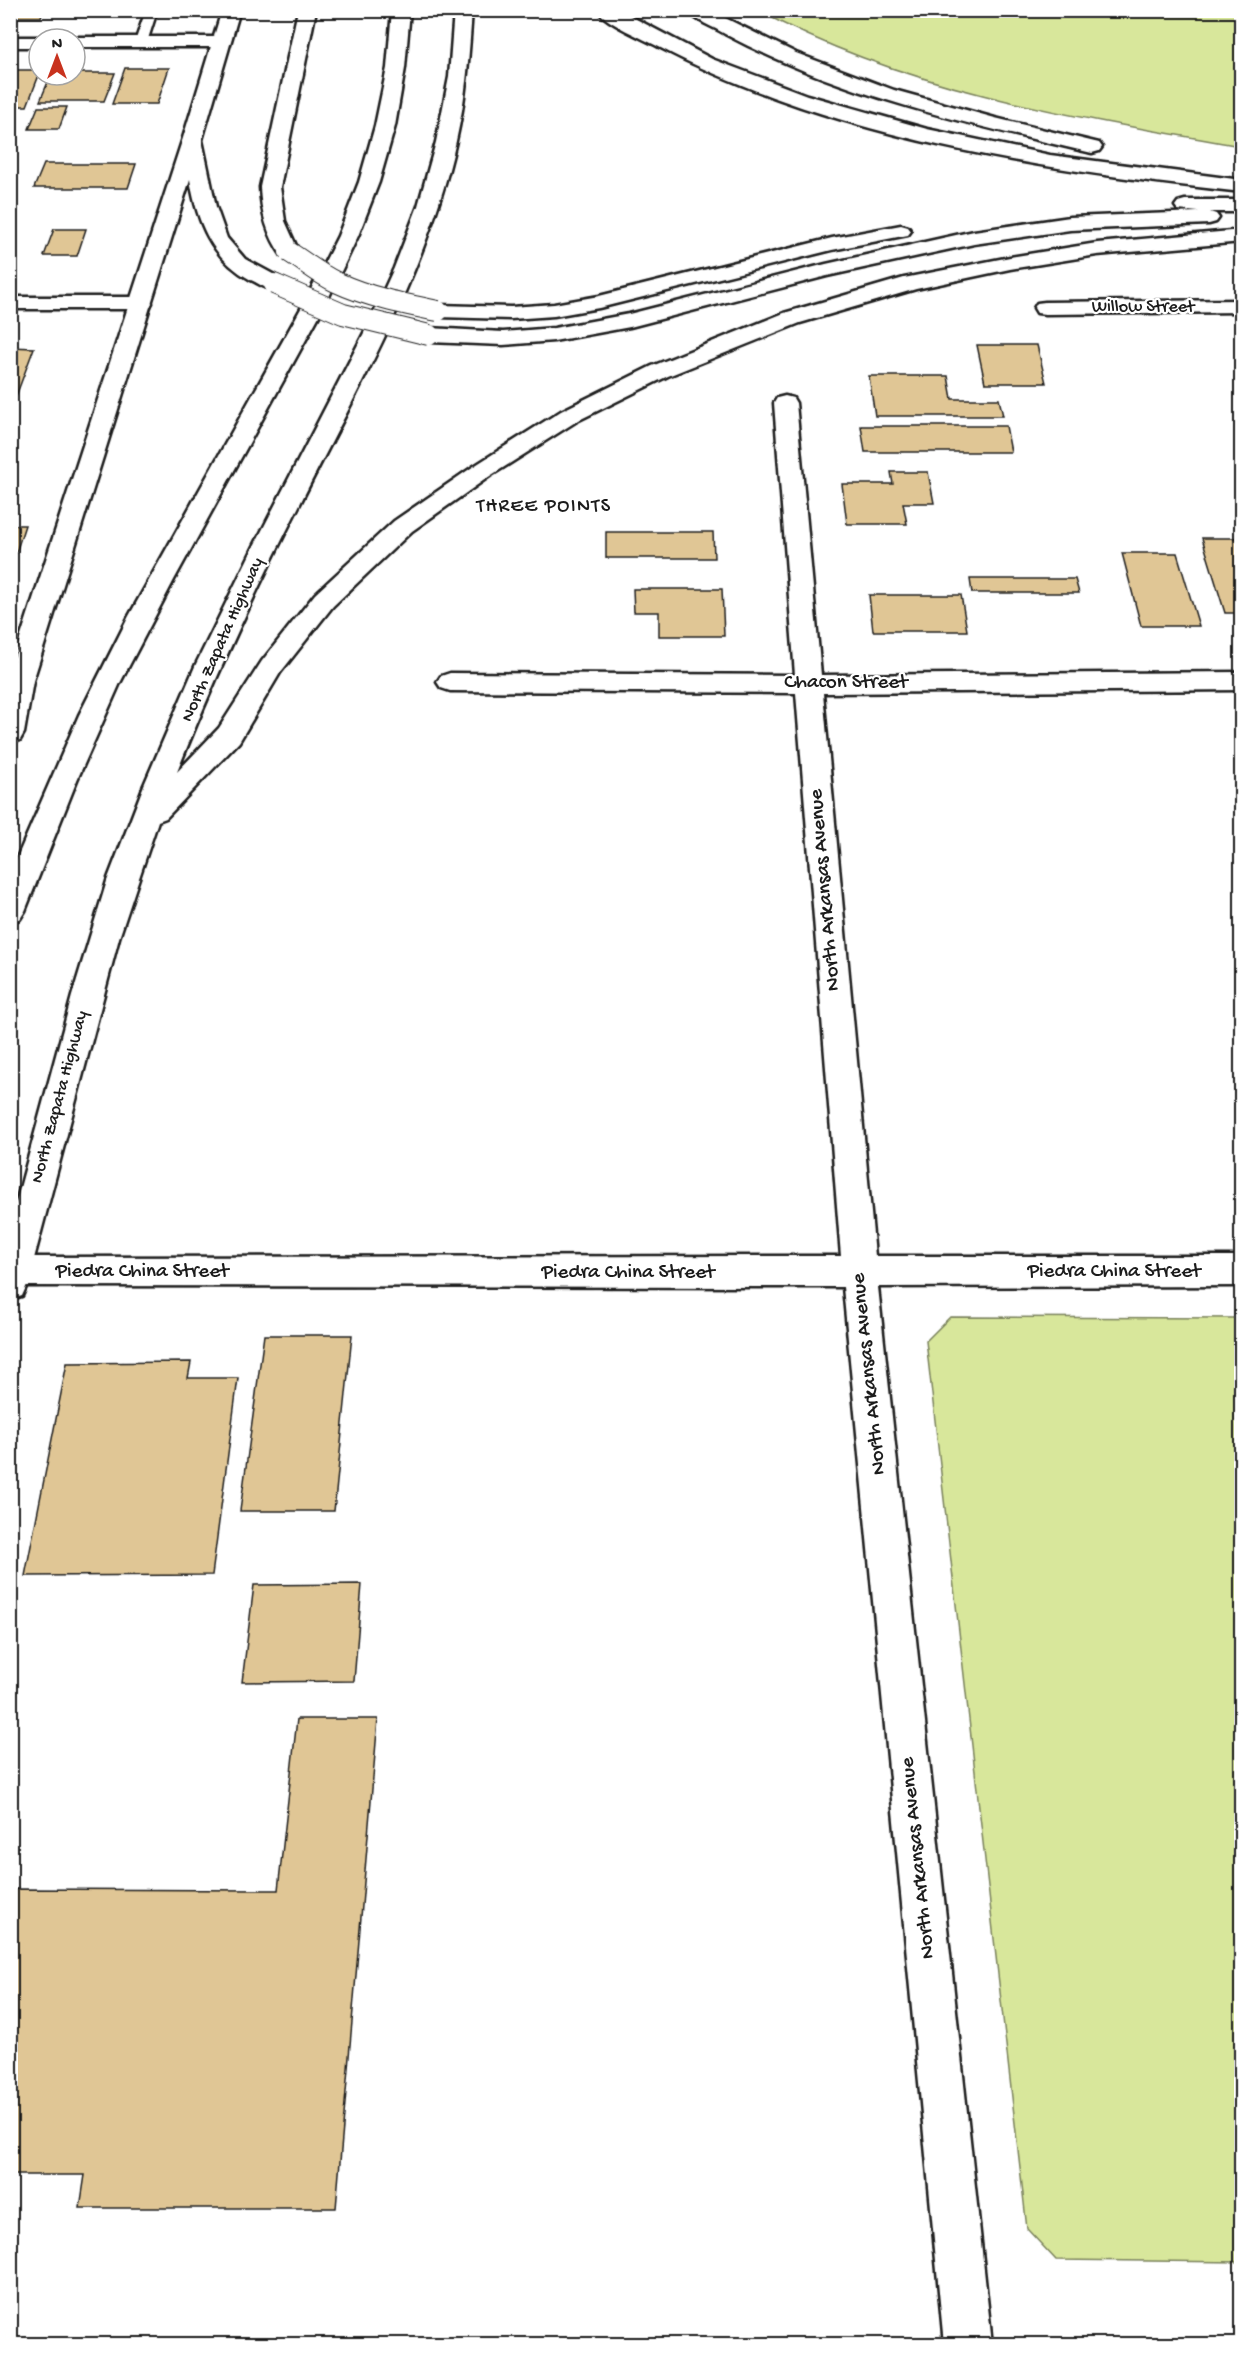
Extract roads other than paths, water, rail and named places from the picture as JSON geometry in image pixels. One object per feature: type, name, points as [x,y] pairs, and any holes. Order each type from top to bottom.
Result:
[{"type":"main road","points":[[10,733],[15,681],[141,303],[231,10]]},
{"type":"main road","points":[[307,10],[270,187],[270,209],[277,231],[290,252],[321,274],[352,289],[398,303],[438,311],[511,313],[554,310],[599,302],[832,243],[927,226],[1050,211],[1138,206],[1242,206]]},
{"type":"main road","points":[[10,912],[59,790],[123,653],[228,462],[347,237],[373,164],[392,99],[400,42],[401,10]]},
{"type":"main road","name":"North Zapata Highway","points":[[12,1278],[101,945],[142,825],[215,653],[264,549],[366,350],[415,244],[439,173],[458,93],[463,10]]},
{"type":"main road","points":[[605,10],[665,44],[739,77],[825,107],[922,135],[1074,165],[1242,186]]},
{"type":"main road","points":[[694,10],[762,45],[836,75],[920,104],[992,124],[1115,151]]},
{"type":"main road","points":[[10,42],[27,42]]},
{"type":"main road","points":[[87,42],[221,42]]},
{"type":"main road","points":[[193,138],[209,224],[220,243],[238,263],[274,284],[343,314],[429,335],[478,339],[528,338],[579,331],[935,244],[1026,229],[1127,219],[1242,218]]},
{"type":"main road","points":[[1184,161],[1242,170]]},
{"type":"main road","points":[[142,825],[229,735],[271,667],[324,600],[403,526],[482,471],[569,417],[660,371],[792,318],[912,284],[1010,263],[1097,249],[1242,236]]},
{"type":"main road","points":[[10,303],[141,303]]},
{"type":"main road","name":"Willow Street","points":[[1045,308],[1242,306]]},
{"type":"main road","name":"North Arkansas Avenue","points":[[785,403],[859,1273],[968,2344]]},
{"type":"main road","name":"Chacon Street","points":[[450,682],[808,684],[1242,681]]},
{"type":"main road","name":"Piedra China Street","points":[[12,1278],[1242,1271]]},
{"type":"lane","points":[[141,42],[152,11],[201,10]]},
{"type":"district","name":"THREE POINTS","points":[[544,507]]}]
